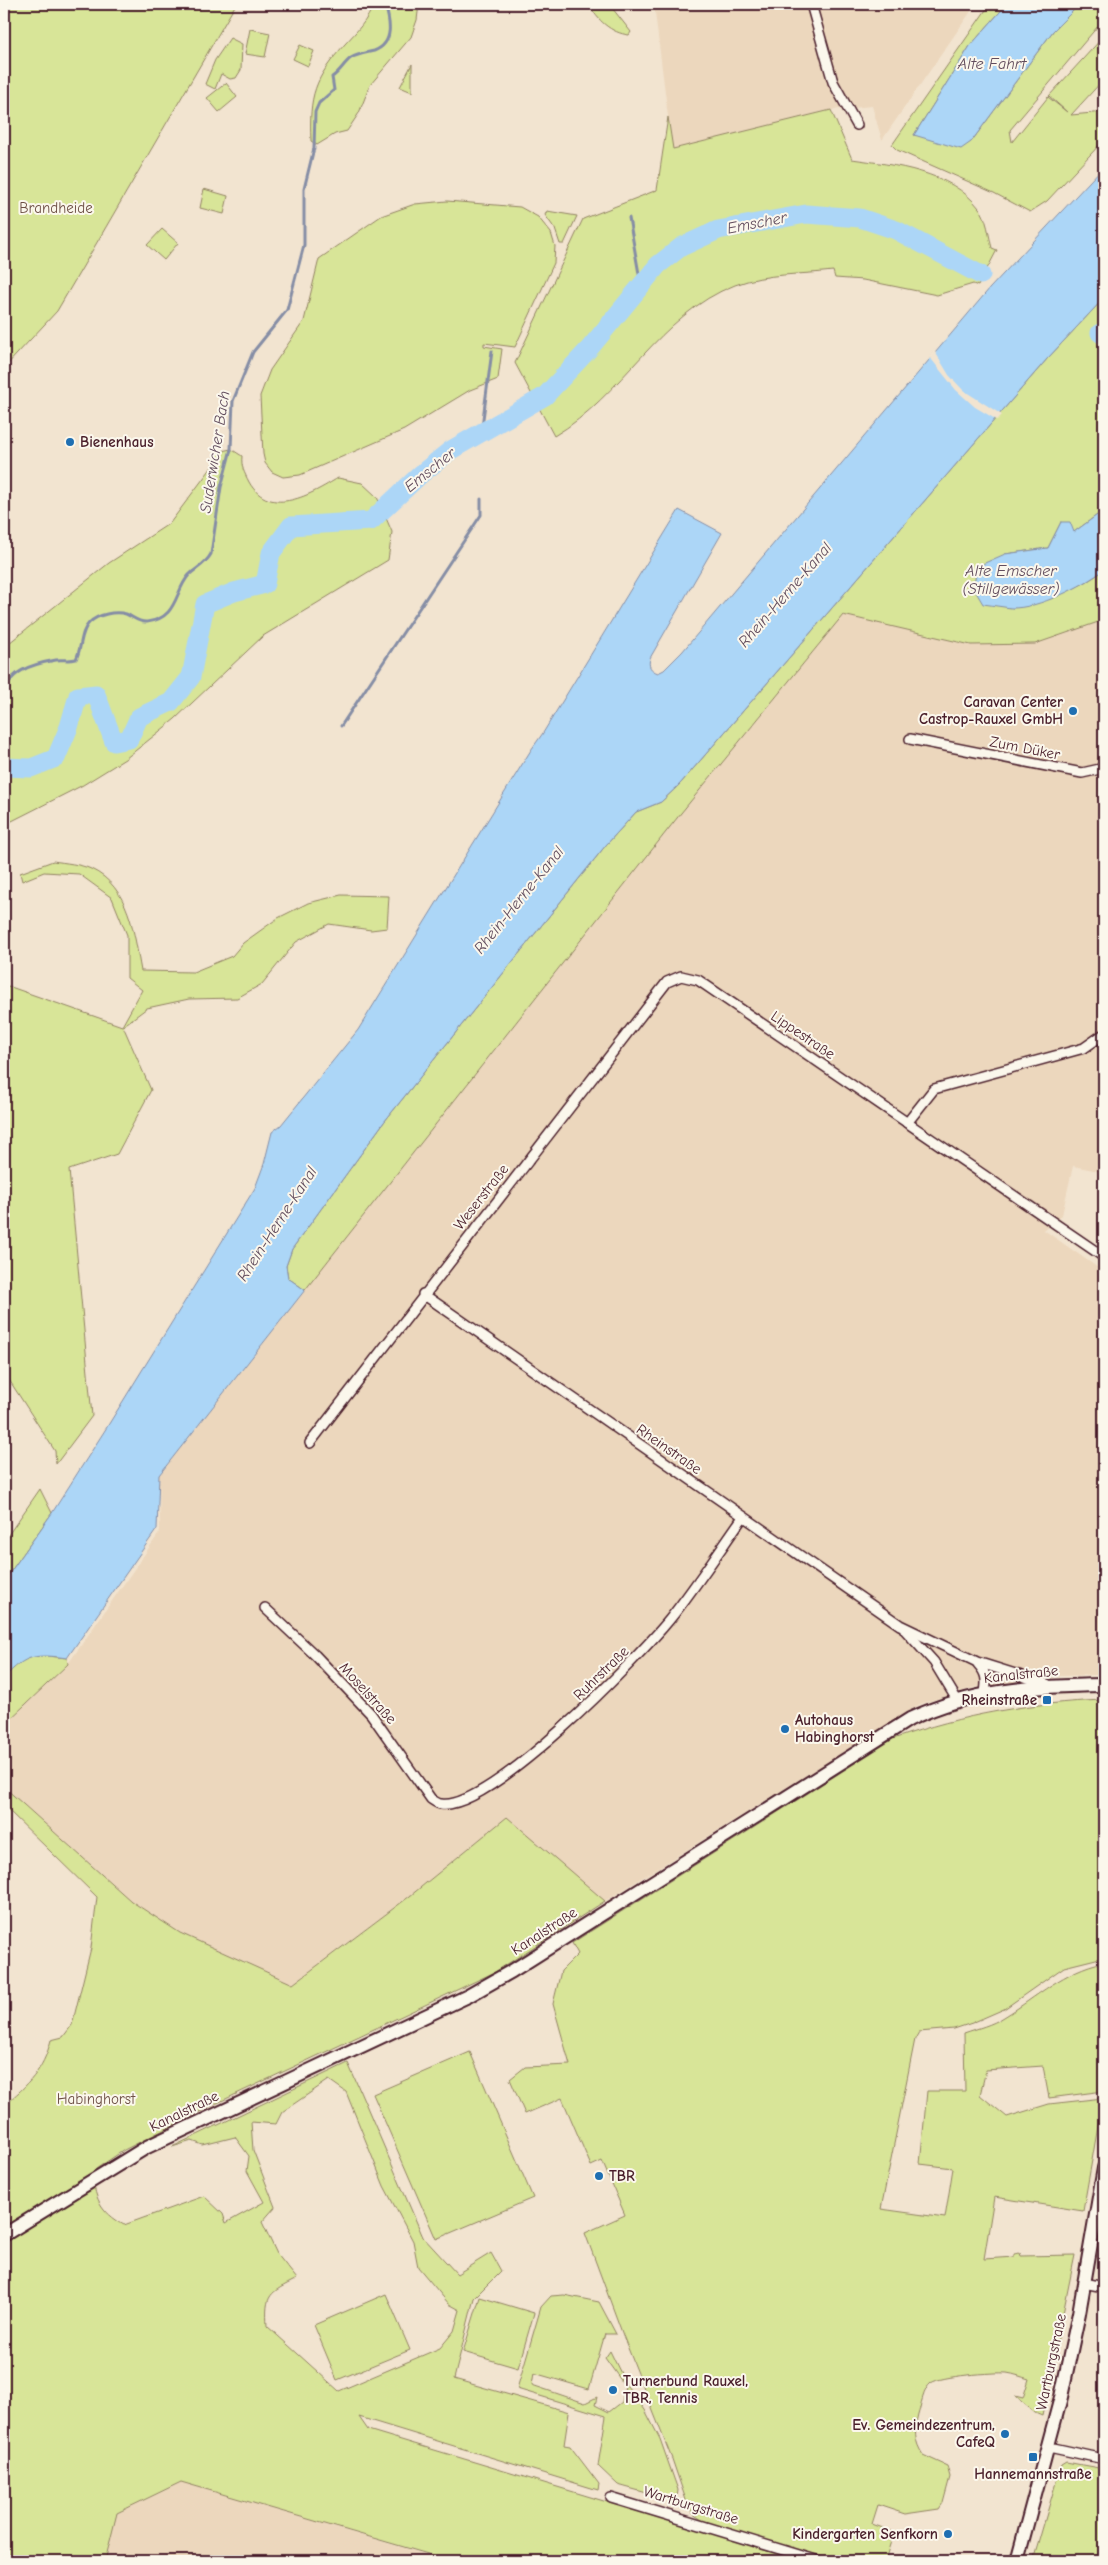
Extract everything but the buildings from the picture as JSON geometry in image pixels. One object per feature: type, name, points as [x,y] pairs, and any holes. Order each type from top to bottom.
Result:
[{"type":"main road","name":"Kanalstraße","points":[[4,2235],[148,2146],[468,1996],[512,1971],[889,1730],[925,1712],[957,1700],[985,1693],[1056,1686],[1104,1685]]},
{"type":"main road","name":"Wartburgstraße","points":[[1017,2561],[1049,2447],[1084,2283],[1104,2168]]},
{"type":"street","points":[[811,4],[833,82],[857,125]]},
{"type":"street","name":"Zum Düker","points":[[910,739],[1082,773],[1100,769],[1104,765]]},
{"type":"street","name":"Lippestraße","points":[[681,976],[698,980],[1104,1257]]},
{"type":"street","name":"Weserstraße","points":[[310,1443],[423,1294],[667,982],[681,976]]},
{"type":"street","points":[[907,1123],[934,1090],[1084,1048],[1104,1034]]},
{"type":"street","name":"Rheinstraße","points":[[423,1294],[900,1625],[977,1662],[1056,1686]]},
{"type":"street","name":"Ruhrstraße","points":[[440,1804],[454,1803],[492,1786],[556,1735],[642,1651],[695,1585],[743,1517]]},
{"type":"street","name":"Moselstraße","points":[[265,1608],[315,1655],[372,1714],[399,1750],[431,1799],[440,1804]]},
{"type":"street","name":"Rheinstraße","points":[[900,1625],[934,1662],[957,1700]]},
{"type":"street","points":[[977,1662],[984,1670],[988,1680],[985,1693]]},
{"type":"street","points":[[1084,2283],[1104,2287]]},
{"type":"street","points":[[1049,2447],[1104,2459]]},
{"type":"street","name":"Wartburgstraße","points":[[611,2498],[819,2561]]},
{"type":"shaded area","points":[[654,4],[976,4],[882,140],[872,106],[831,110],[672,149]]},
{"type":"shaded area","points":[[843,615],[971,645],[1035,644],[1104,620],[1104,1172],[1073,1166],[1062,1215],[1044,1230],[1104,1272],[1104,1675],[1055,1676],[976,1687],[920,1704],[605,1901],[506,1818],[410,1896],[293,1984],[180,1933],[131,1901],[4,1787],[4,1725],[68,1664],[160,1532],[159,1475],[681,813]]},
{"type":"shaded area","points":[[181,2482],[452,2561],[105,2561],[117,2513]]},
{"type":"green space","name":"Brandheide","points":[[4,4],[236,4],[57,311],[4,368]]},
{"type":"green space","points":[[374,4],[419,4],[417,20],[411,37],[370,85],[359,113],[347,131],[335,134],[317,145],[311,141],[311,111],[320,78],[326,67],[361,26]]},
{"type":"green space","points":[[589,4],[609,4],[631,32],[629,35],[616,32],[605,25]]},
{"type":"green space","points":[[990,4],[1007,4],[970,46],[914,135],[971,142],[1053,31],[1080,4],[1104,4],[1104,19],[1010,130],[1012,142],[1048,97],[1067,112],[1049,96],[1104,36],[1104,79],[1071,115],[1104,112],[1104,140],[1047,201],[1030,212],[994,193],[897,150],[892,145]]},
{"type":"green space","points":[[250,29],[270,33],[265,57],[245,54]]},
{"type":"green space","points":[[230,38],[242,44],[241,70],[236,78],[230,79],[221,74],[215,89],[205,84],[215,60]]},
{"type":"green space","points":[[300,45],[314,51],[308,66],[293,59]]},
{"type":"green space","points":[[412,64],[412,92],[400,87]]},
{"type":"green space","points":[[226,83],[237,97],[219,112],[207,98]]},
{"type":"green space","points":[[831,110],[852,159],[903,167],[938,178],[967,196],[979,208],[986,222],[992,248],[997,250],[978,286],[973,284],[937,295],[863,280],[835,278],[833,271],[771,276],[735,285],[708,298],[684,316],[662,335],[601,400],[554,436],[515,363],[583,219],[657,190],[668,117],[673,149]]},
{"type":"green space","points":[[204,189],[228,196],[224,214],[200,208]]},
{"type":"green space","points":[[447,201],[520,207],[538,217],[551,233],[555,246],[554,263],[515,347],[484,343],[484,346],[502,349],[498,379],[470,390],[404,430],[300,475],[283,477],[272,472],[265,463],[263,454],[260,396],[270,370],[304,321],[319,259],[381,216],[415,204]]},
{"type":"green space","points":[[547,211],[577,216],[564,244],[560,244],[555,229],[545,215]]},
{"type":"green space","points":[[162,229],[178,243],[164,260],[147,245]]},
{"type":"green space","points":[[1104,298],[1104,510],[1074,532],[1061,522],[1048,548],[1005,554],[1012,608],[1061,594],[1083,584],[1104,570],[1104,620],[1035,644],[971,645],[843,615],[681,813],[305,1290],[288,1278],[286,1266],[292,1249],[384,1122],[606,845],[636,812],[661,802],[680,784],[1047,359]]},
{"type":"green space","points":[[231,449],[242,456],[243,469],[249,482],[258,493],[268,499],[292,500],[316,491],[338,478],[362,483],[377,497],[392,532],[388,560],[263,636],[175,719],[125,759],[83,785],[4,825],[4,647],[109,563],[170,523],[212,467],[217,452]]},
{"type":"green space","points":[[53,861],[91,869],[104,877],[114,887],[128,913],[141,971],[193,972],[232,956],[243,943],[278,918],[308,903],[341,895],[389,896],[387,928],[371,930],[329,924],[296,942],[262,984],[237,998],[189,999],[147,1008],[123,1026],[151,1090],[117,1154],[69,1170],[92,1416],[56,1464],[55,1451],[4,1372],[4,1289],[8,1286],[4,1279],[4,978],[5,985],[122,1026],[142,990],[127,978],[127,935],[112,898],[79,874],[44,872],[22,881],[20,873]]},
{"type":"green space","points":[[40,1489],[52,1513],[4,1581],[4,1541]]},
{"type":"green space","points":[[38,1655],[67,1658],[68,1664],[4,1725],[4,1678],[18,1662]]},
{"type":"green space","points":[[1104,1700],[1104,1957],[1064,1967],[1004,2009],[972,2023],[954,2029],[919,2032],[915,2039],[881,2209],[945,2218],[953,2168],[920,2164],[927,2091],[965,2091],[964,2033],[999,2020],[1051,1985],[1076,1971],[1104,1962],[1104,2091],[1049,2098],[1043,2066],[986,2070],[980,2095],[1007,2117],[1049,2104],[1103,2098],[1083,2211],[994,2197],[984,2259],[1014,2257],[1014,2254],[1020,2253],[1021,2256],[1075,2255],[1042,2416],[1035,2413],[1015,2396],[1023,2398],[1029,2379],[1015,2375],[1000,2373],[956,2376],[936,2381],[928,2386],[917,2421],[916,2440],[923,2455],[947,2466],[950,2477],[943,2503],[939,2509],[905,2514],[878,2505],[872,2524],[894,2532],[886,2557],[899,2561],[824,2561],[711,2526],[693,2514],[687,2503],[672,2459],[585,2233],[625,2215],[602,2161],[591,2166],[562,2098],[525,2114],[510,2079],[525,2067],[570,2065],[553,2004],[561,1971],[578,1954],[572,1943],[893,1739],[971,1716],[997,1711],[1049,1704]]},
{"type":"green space","name":"Habinghorst","points":[[4,1787],[131,1901],[180,1933],[293,1984],[410,1896],[507,1817],[605,1901],[495,1972],[213,2105],[124,2150],[93,2171],[97,2196],[109,2215],[124,2225],[204,2196],[223,2214],[226,2223],[264,2202],[247,2171],[249,2156],[235,2137],[203,2145],[192,2141],[172,2147],[348,2063],[423,2237],[457,2274],[491,2253],[501,2271],[474,2298],[454,2379],[569,2412],[564,2445],[570,2446],[599,2484],[598,2490],[359,2417],[368,2430],[803,2561],[452,2561],[181,2482],[117,2513],[105,2561],[4,2561],[4,2105],[34,2077],[44,2060],[51,2040],[63,2037],[72,2025],[91,1948],[97,1897],[4,1806]],"holes":[[[329,2080],[346,2092],[384,2186],[413,2241],[418,2267],[449,2304],[460,2310],[454,2331],[440,2348],[339,2391],[267,2326],[267,2307],[271,2296],[280,2288],[297,2279],[277,2254],[262,2222],[275,2207],[253,2150],[251,2122],[276,2124],[282,2112]]]},
{"type":"green space","points":[[470,2052],[533,2198],[436,2239],[373,2094]]},
{"type":"green space","points":[[386,2294],[410,2350],[337,2380],[314,2325]]},
{"type":"green space","points":[[564,2295],[599,2302],[616,2334],[605,2334],[589,2389],[534,2373],[532,2385],[585,2403],[597,2397],[595,2405],[609,2412],[622,2402],[625,2386],[605,2358],[610,2351],[627,2386],[645,2410],[660,2439],[678,2490],[677,2498],[654,2495],[618,2485],[598,2466],[606,2416],[517,2389],[541,2307],[551,2296]]},
{"type":"green space","points":[[480,2297],[534,2313],[518,2368],[463,2352]]},
{"type":"green space","points":[[1066,2462],[1104,2469],[1104,2561],[1033,2561],[1061,2465]]},
{"type":"water","name":"Alte Fahrt","points":[[1007,4],[1080,4],[1053,31],[971,142],[961,149],[914,135],[970,46]]},
{"type":"water","name":"Rhein-Herne-Kanal","points":[[1104,166],[1104,298],[1047,359],[680,784],[661,802],[636,812],[606,845],[384,1122],[292,1249],[286,1266],[288,1278],[305,1290],[159,1475],[157,1529],[67,1658],[39,1656],[25,1660],[4,1678],[4,1581],[52,1513],[107,1427],[255,1188],[264,1164],[272,1132],[281,1125],[358,1030],[679,510],[722,533],[650,658],[650,667],[658,673],[664,670],[682,652],[990,288]]},
{"type":"water","name":"Alte Emscher (Stillgewässer)","points":[[1104,510],[1104,570],[1060,595],[1034,605],[1011,608],[983,604],[973,587],[978,566],[1005,554],[1048,548],[1061,522],[1070,522],[1074,532]]},
{"type":"pier","points":[[934,350],[949,375],[963,390],[1002,415],[997,420],[975,407],[956,390],[932,360],[930,355]]},
{"type":"waterway","name":"Suderwicher Bach","points":[[4,698],[10,681],[22,670],[47,662],[76,659],[86,627],[97,617],[112,613],[122,613],[139,621],[147,622],[157,620],[165,615],[170,610],[189,575],[209,558],[221,487],[231,449],[233,401],[253,352],[287,310],[304,245],[304,189],[314,148],[315,112],[319,103],[334,90],[332,77],[351,58],[374,51],[385,43],[389,31],[385,4]]},
{"type":"waterway","name":"Emscher","points":[[4,767],[31,768],[56,758],[69,727],[78,696],[96,694],[114,742],[129,739],[139,717],[171,702],[191,677],[205,604],[234,592],[265,584],[271,553],[291,526],[371,521],[421,474],[451,450],[545,396],[589,349],[658,265],[681,247],[718,230],[806,214],[860,218],[896,230],[981,275]]},
{"type":"waterway","points":[[629,218],[641,285]]},
{"type":"waterway","name":"Emscher","points":[[1100,333],[1104,335]]},
{"type":"waterway","name":"Suderwicher Bach","points":[[481,434],[492,351]]},
{"type":"waterway","points":[[341,726],[481,515],[481,499]]},
{"type":"waterway","name":"Suderwicher Bach","points":[[4,717],[4,729]]},
{"type":"place","name":"Bienenhaus","points":[[70,442]]},
{"type":"place","name":"Caravan Center Castrop-Rauxel GmbH","points":[[1073,711]]},
{"type":"place","name":"Rheinstraße","points":[[1047,1700]]},
{"type":"place","name":"Autohaus Habinghorst","points":[[785,1729]]},
{"type":"place","name":"TBR","points":[[599,2176]]},
{"type":"place","name":"Turnerbund Rauxel, TBR, Tennis","points":[[613,2390]]},
{"type":"place","name":"Ev. Gemeindezentrum, CafeQ","points":[[1005,2434]]},
{"type":"place","name":"Hannemannstraße","points":[[1033,2457]]},
{"type":"place","name":"Kindergarten Senfkorn","points":[[948,2534]]}]
